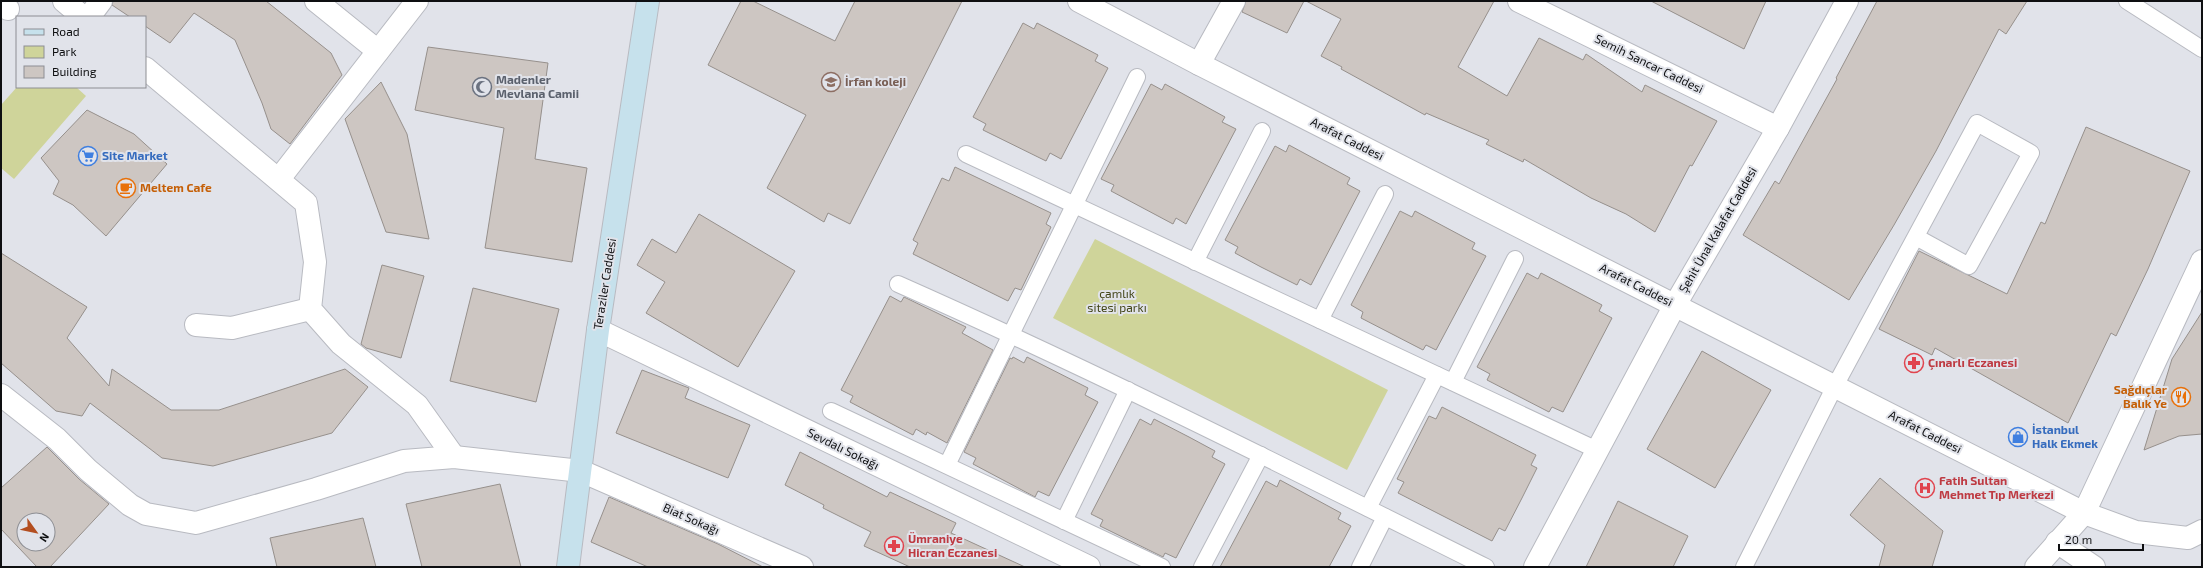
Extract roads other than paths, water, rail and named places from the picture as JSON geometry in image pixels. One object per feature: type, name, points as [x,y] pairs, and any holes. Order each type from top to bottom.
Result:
[{"type":"main road","name":"Teraziler Caddesi","points":[[568,567],[598,330],[648,1]]},
{"type":"street","points":[[64,1],[83,16]]},
{"type":"street","points":[[90,16],[101,1]]},
{"type":"street","points":[[316,1],[378,51]]},
{"type":"street","points":[[279,179],[417,1]]},
{"type":"street","name":"Arafat Caddesi","points":[[1079,1],[1199,64],[2084,513],[2136,532],[2188,538],[2202,531]]},
{"type":"street","points":[[1199,64],[1234,1]]},
{"type":"street","name":"Semih Sancar Caddesi","points":[[1519,1],[1778,128]]},
{"type":"street","name":"Şehit Ünal Kalafat Caddesi","points":[[1535,567],[1675,305],[1778,128],[1847,1]]},
{"type":"street","points":[[146,69],[306,203],[315,262],[310,309],[341,344],[417,405],[454,458]]},
{"type":"street","points":[[2036,567],[2084,513],[2202,262]]},
{"type":"street","points":[[196,325],[232,328],[310,309]]},
{"type":"street","name":"Sevdalı Sokağı","points":[[598,330],[1089,567]]},
{"type":"street","name":"Biat Sokağı","points":[[1,395],[57,439],[88,470],[130,505],[146,514],[196,522],[316,489],[404,461],[454,458],[581,470],[802,567]]},
{"type":"street","points":[[2057,542],[2094,567]]},
{"type":"lane","points":[[2126,1],[2202,49]]},
{"type":"lane","points":[[947,465],[1137,77]]},
{"type":"lane","points":[[1744,567],[1835,386],[1977,124],[2031,153],[1969,266],[1916,237]]},
{"type":"lane","points":[[1196,262],[1262,131]]},
{"type":"lane","points":[[966,154],[1597,450]]},
{"type":"lane","points":[[1320,320],[1385,194]]},
{"type":"lane","points":[[1453,382],[1515,259]]},
{"type":"lane","points":[[898,284],[1011,334],[1128,390],[1486,567]]},
{"type":"lane","points":[[1368,508],[1437,375]]},
{"type":"lane","points":[[1064,521],[1128,390]]},
{"type":"lane","points":[[832,411],[1162,567]]},
{"type":"lane","points":[[1202,567],[1260,455]]},
{"type":"lane","points":[[1360,567],[1385,517]]},
{"type":"place","name":"İrfan koleji","points":[[831,82]]},
{"type":"place","name":"Madenler Mevlana Camii","points":[[482,87]]},
{"type":"place","name":"Site Market","points":[[88,156]]},
{"type":"place","name":"Meltem Cafe","points":[[126,188]]},
{"type":"place","name":"Çınarlı Eczanesi","points":[[1914,363]]},
{"type":"place","name":"Sağdıçlar Balık Ye","points":[[2181,397]]},
{"type":"place","name":"İstanbul Halk Ekmek","points":[[2018,437]]},
{"type":"place","name":"Fatih Sultan Mehmet Tıp Merkezi","points":[[1925,488]]},
{"type":"place","name":"Ümraniye Hicran Eczanesi","points":[[894,546]]},
{"type":"park label","name":"çamlık sitesi parkı","points":[[1117,301]]}]
